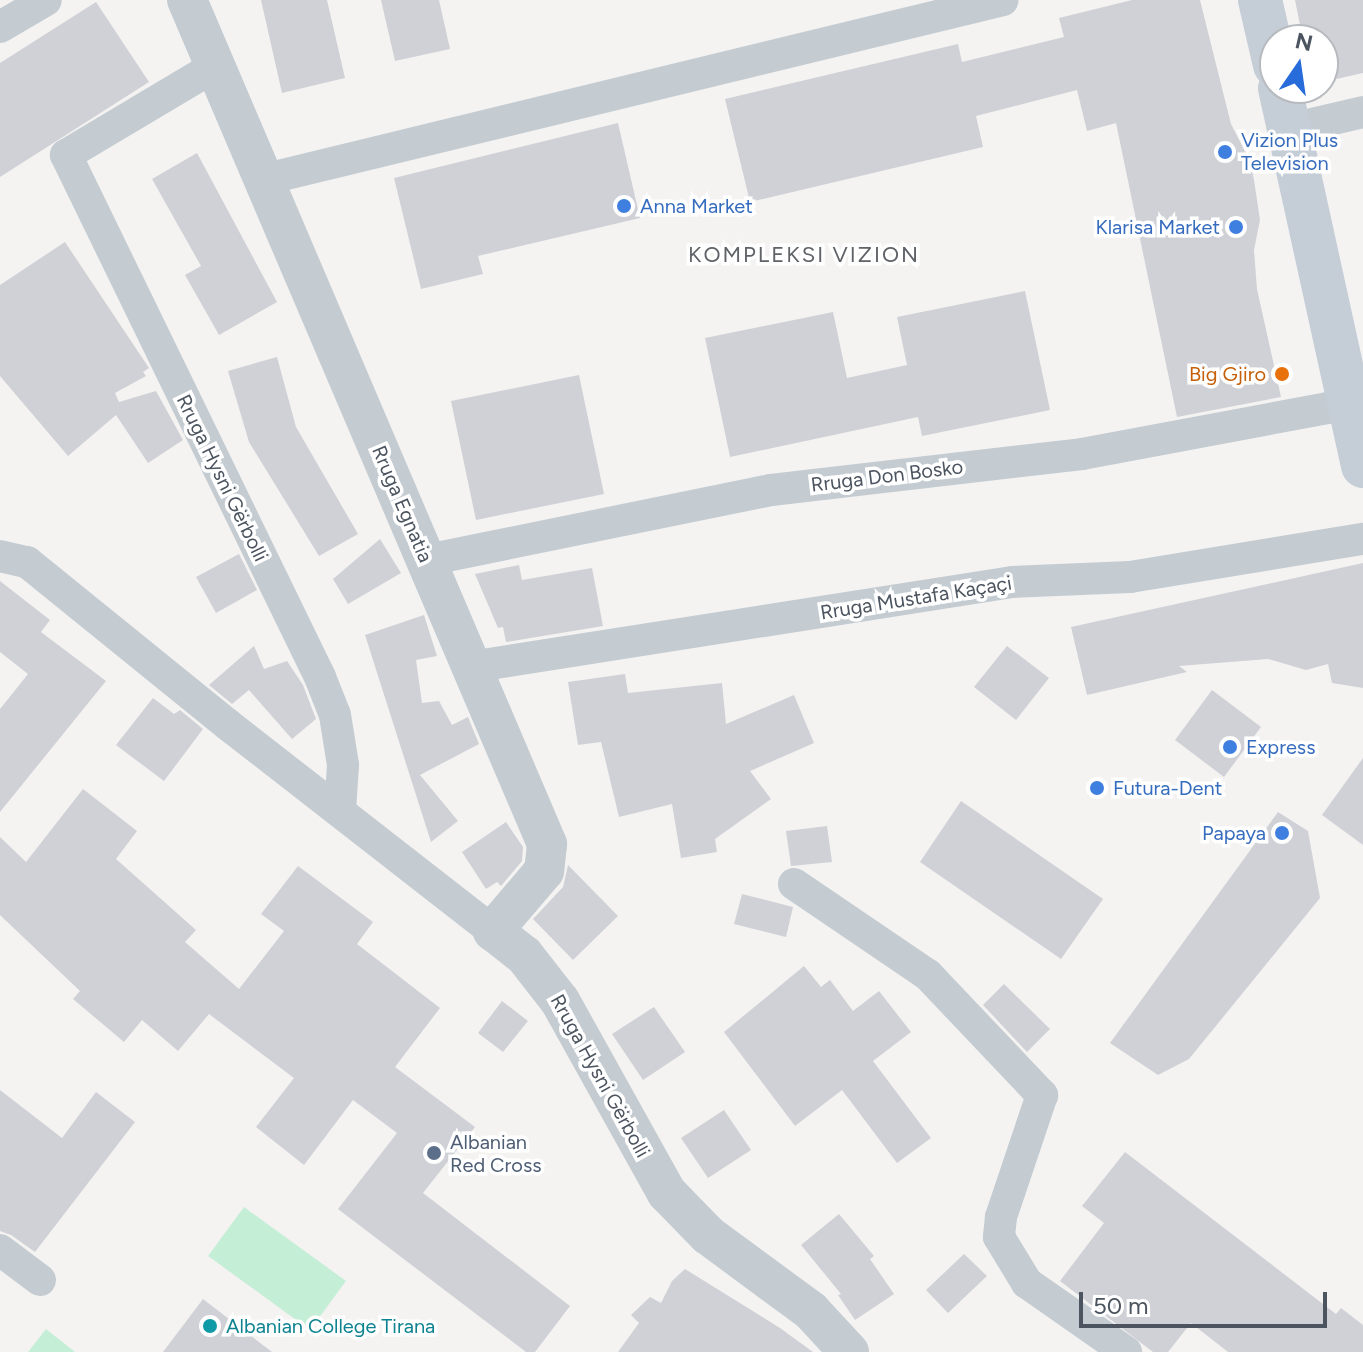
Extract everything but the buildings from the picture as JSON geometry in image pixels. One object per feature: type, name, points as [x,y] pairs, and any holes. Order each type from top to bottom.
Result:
[{"type":"main road","points":[[1260,0],[1266,24]]},
{"type":"main road","points":[[1285,108],[1363,466]]},
{"type":"street","points":[[0,27],[46,0]]},
{"type":"street","name":"Rruga Egnatia","points":[[187,0],[266,179],[547,844],[544,871],[493,931]]},
{"type":"street","points":[[266,179],[1003,0]]},
{"type":"street","name":"Rruga Hysni Gërbolli","points":[[217,65],[66,155],[320,677],[335,715],[343,765],[340,811]]},
{"type":"street","points":[[1285,108],[1363,112]]},
{"type":"street","name":"Rruga Don Bosko","points":[[427,560],[771,490],[1082,454],[1349,404]]},
{"type":"street","name":"Rruga Mustafa Kaçaçi","points":[[470,667],[1012,582],[1130,577],[1363,539]]},
{"type":"street","name":"Rruga Hysni Gërbolli","points":[[0,556],[27,562],[524,955],[560,1001],[667,1193],[708,1235],[803,1304],[849,1352]]},
{"type":"street","points":[[794,884],[928,975],[1042,1095],[1001,1217],[999,1237],[1009,1259],[1027,1283],[1126,1352]]},
{"type":"street","points":[[0,1250],[40,1280]]},
{"type":"green space","points":[[244,1207],[346,1281],[310,1330],[208,1256]]},
{"type":"green space","points":[[46,1329],[75,1352],[28,1352]]},
{"type":"place","name":"Vizion Plus Television","points":[[1225,152]]},
{"type":"place","name":"Anna Market","points":[[624,206]]},
{"type":"place","name":"Klarisa Market","points":[[1236,227]]},
{"type":"place","name":"Big Gjiro","points":[[1282,374]]},
{"type":"place","name":"Express","points":[[1230,747]]},
{"type":"place","name":"Futura-Dent","points":[[1097,788]]},
{"type":"place","name":"Papaya","points":[[1282,833]]},
{"type":"place","name":"Albanian Red Cross","points":[[434,1153]]},
{"type":"place","name":"Albanian College Tirana","points":[[210,1326]]},
{"type":"district","name":"KOMPLEKSI VIZION","points":[[804,255]]}]
